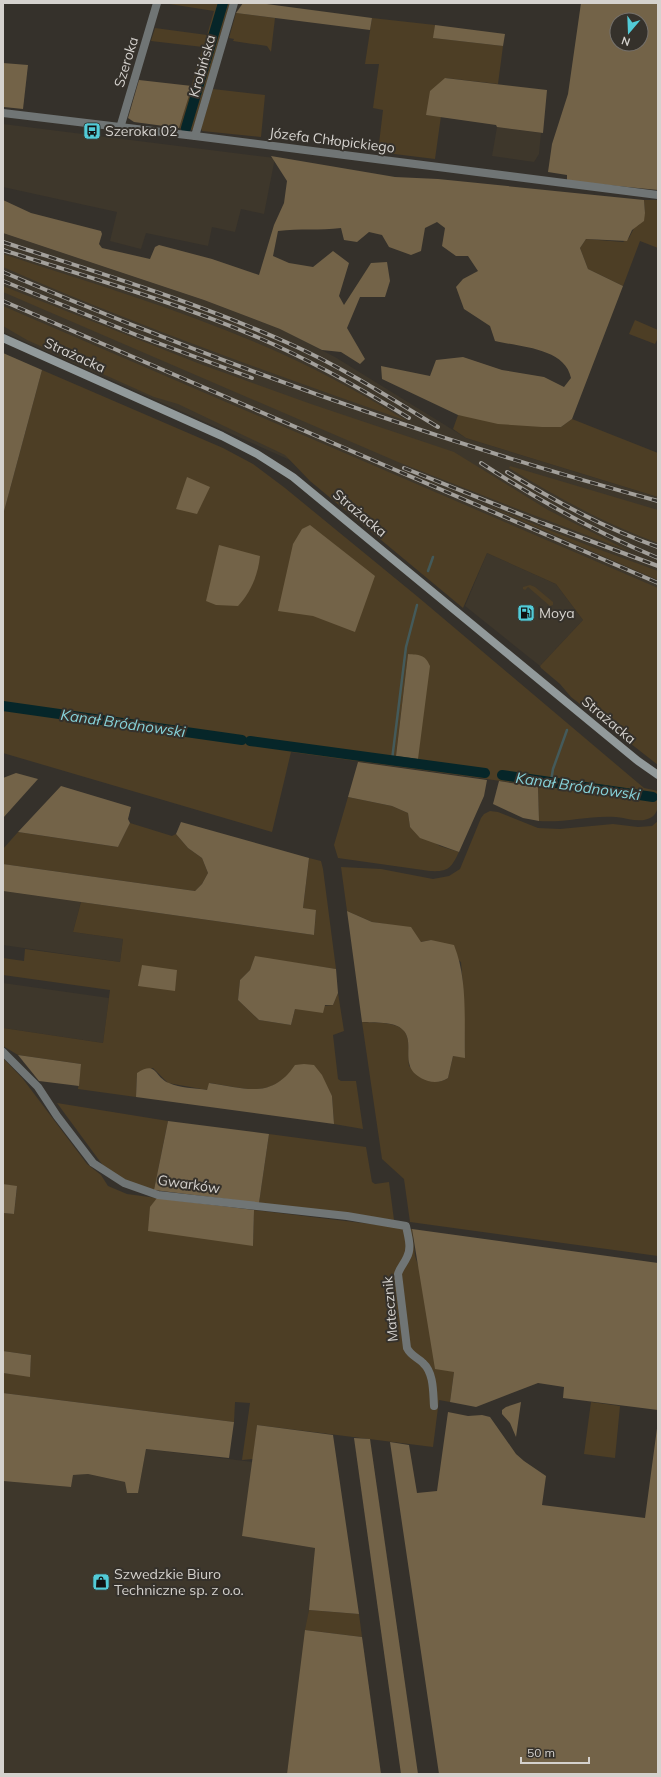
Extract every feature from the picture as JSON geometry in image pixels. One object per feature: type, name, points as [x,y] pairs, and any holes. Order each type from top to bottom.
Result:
[{"type":"main road","name":"Strażacka","points":[[3,338],[222,436],[257,454],[293,476],[638,761],[658,775]]},
{"type":"street","name":"Szeroka","points":[[120,128],[157,3]]},
{"type":"street","name":"Krobińska","points":[[195,136],[234,3]]},
{"type":"street","name":"Józefa Chłopickiego","points":[[3,113],[658,195]]},
{"type":"street","name":"Gwarków","points":[[3,1052],[38,1087],[56,1116],[93,1163],[112,1177],[124,1183],[158,1195],[347,1216],[406,1226]]},
{"type":"street","name":"Matecznik","points":[[406,1226],[409,1248],[407,1257],[399,1268],[398,1274],[407,1348],[413,1357],[422,1361],[429,1369],[433,1389],[434,1406]]},
{"type":"shaded area","points":[[163,3],[230,3],[193,130],[179,128],[203,47],[151,41],[155,28],[207,35],[214,11]]},
{"type":"shaded area","points":[[243,3],[259,3],[372,18],[370,30],[236,13]]},
{"type":"shaded area","points":[[581,3],[658,3],[658,190],[567,181],[567,175],[548,172],[552,144],[568,94]]},
{"type":"shaded area","points":[[236,13],[275,18],[271,52],[267,46],[233,41],[234,39],[229,38]]},
{"type":"shaded area","points":[[372,18],[435,25],[434,38],[503,46],[498,84],[446,78],[426,115],[441,116],[435,159],[378,152],[383,110],[373,108],[379,64],[365,64]]},
{"type":"shaded area","points":[[435,25],[505,34],[503,46],[433,38]]},
{"type":"shaded area","points":[[3,63],[28,65],[23,109],[4,107]]},
{"type":"shaded area","points":[[445,78],[547,90],[543,133],[426,115],[430,91]]},
{"type":"shaded area","points":[[139,80],[192,86],[179,128],[134,122],[128,118]]},
{"type":"shaded area","points":[[213,89],[265,95],[261,137],[202,131],[201,128]]},
{"type":"shaded area","points":[[3,124],[275,158],[264,214],[241,209],[235,232],[212,227],[208,246],[146,233],[141,249],[110,241],[117,212],[3,187]]},
{"type":"shaded area","points":[[497,127],[541,133],[539,154],[534,162],[492,156]]},
{"type":"shaded area","points":[[271,156],[395,177],[438,179],[644,200],[644,221],[632,230],[627,241],[586,239],[580,248],[588,269],[623,286],[572,419],[561,427],[498,424],[458,415],[382,379],[381,366],[430,376],[436,360],[463,357],[502,370],[544,377],[564,387],[571,378],[567,368],[560,360],[551,355],[528,347],[495,341],[490,326],[464,309],[456,287],[463,279],[478,271],[468,256],[456,256],[442,246],[445,228],[437,222],[425,228],[421,251],[411,255],[389,247],[382,235],[369,232],[357,242],[344,240],[341,228],[278,231],[273,256],[289,263],[313,267],[333,251],[349,263],[339,296],[344,305],[371,263],[387,262],[390,281],[385,297],[360,297],[347,328],[365,359],[360,364],[341,352],[322,350],[280,329],[204,300],[3,233],[3,200],[31,213],[101,231],[102,234],[99,244],[102,248],[150,259],[155,247],[159,245],[212,259],[259,275],[274,225],[284,203],[287,181]]},
{"type":"shaded area","points":[[644,200],[658,200],[658,248],[640,241],[623,286],[588,269],[580,248],[586,239],[623,242],[629,238],[635,226],[639,225],[645,213]]},
{"type":"shaded area","points":[[3,233],[204,300],[280,329],[335,357],[466,438],[658,497],[658,624],[3,332]]},
{"type":"shaded area","points":[[3,254],[99,285],[226,330],[296,360],[334,379],[407,421],[204,348],[103,309],[3,267]]},
{"type":"shaded area","points":[[3,286],[200,364],[311,404],[454,452],[548,510],[631,552],[398,462],[3,292]]},
{"type":"shaded area","points":[[3,306],[658,588],[658,765],[571,697],[560,684],[541,668],[540,666],[583,620],[556,584],[487,553],[463,608],[310,481],[285,455],[178,404],[154,397],[27,340],[3,326]]},
{"type":"shaded area","points":[[635,320],[658,330],[658,338],[655,344],[629,334]]},
{"type":"shaded area","points":[[3,353],[42,370],[3,515]]},
{"type":"shaded area","points":[[42,370],[223,448],[253,464],[285,488],[418,597],[644,788],[658,791],[658,805],[655,815],[643,820],[606,817],[539,821],[538,786],[291,752],[272,832],[3,753],[3,515]],"holes":[[[408,654],[418,759],[396,756]]]},
{"type":"shaded area","points":[[458,415],[561,427],[572,419],[658,453],[658,497],[466,438],[453,429]]},
{"type":"shaded area","points":[[510,466],[658,510],[658,543],[600,519],[509,468]]},
{"type":"shaded area","points":[[187,477],[210,487],[197,514],[176,509]]},
{"type":"shaded area","points":[[481,503],[658,571],[658,580]]},
{"type":"shaded area","points":[[310,525],[375,576],[355,632],[313,616],[278,611],[293,544],[302,529]]},
{"type":"shaded area","points":[[219,545],[260,556],[258,570],[253,583],[247,595],[238,606],[216,605],[206,601]]},
{"type":"shaded area","name":"Moya","points":[[487,553],[556,584],[583,620],[540,666],[465,606]]},
{"type":"shaded area","points":[[530,585],[535,587],[553,602],[553,605],[550,606],[528,587],[525,590],[523,589],[523,587]]},
{"type":"shaded area","points":[[408,654],[424,657],[430,666],[418,759],[396,756]]},
{"type":"shaded area","points":[[358,762],[487,780],[484,796],[459,852],[420,838],[410,827],[408,813],[392,806],[348,797]]},
{"type":"shaded area","points":[[16,773],[38,779],[3,818],[3,778]]},
{"type":"shaded area","points":[[499,781],[538,787],[539,821],[523,818],[493,804]]},
{"type":"shaded area","points":[[61,786],[131,807],[128,819],[130,823],[118,847],[18,832]]},
{"type":"shaded area","points":[[348,797],[392,806],[408,813],[410,827],[440,846],[459,852],[454,862],[445,870],[430,871],[338,858],[334,845]]},
{"type":"shaded area","points":[[490,811],[498,812],[538,828],[560,829],[613,824],[638,827],[652,826],[658,821],[658,1256],[410,1222],[404,1179],[382,1159],[362,1022],[387,1024],[399,1027],[406,1034],[409,1066],[432,1081],[443,1081],[448,1078],[453,1056],[465,1057],[461,962],[431,940],[421,942],[391,925],[372,922],[347,911],[341,867],[381,869],[433,879],[449,876],[460,869],[481,818],[484,814]]},
{"type":"shaded area","points":[[181,822],[309,858],[303,908],[316,910],[314,935],[3,891],[3,864],[195,891],[202,884],[208,873],[202,858],[188,848],[176,834]]},
{"type":"shaded area","points":[[130,823],[172,836],[176,834],[188,848],[202,858],[208,873],[202,884],[195,891],[3,864],[3,849],[18,832],[118,847]]},
{"type":"shaded area","points":[[309,858],[321,861],[323,869],[336,969],[255,957],[250,970],[240,980],[238,1000],[259,1020],[291,1025],[295,1009],[333,1005],[338,993],[344,1031],[333,1035],[338,1079],[341,1081],[356,1081],[363,1129],[334,1124],[332,1096],[321,1075],[296,1065],[287,1076],[277,1083],[257,1089],[246,1089],[210,1083],[207,1090],[168,1083],[153,1068],[137,1073],[136,1097],[78,1089],[81,1064],[18,1055],[3,1046],[3,1028],[103,1043],[110,990],[3,975],[3,958],[24,961],[25,949],[120,962],[123,939],[73,932],[81,902],[314,935],[316,911],[303,908]]},
{"type":"shaded area","points":[[3,891],[81,902],[73,932],[123,939],[120,962],[3,945]]},
{"type":"shaded area","points":[[347,911],[372,922],[411,927],[421,942],[431,940],[454,945],[463,986],[465,1058],[453,1056],[448,1078],[441,1081],[431,1082],[418,1076],[412,1070],[409,1064],[407,1036],[399,1027],[389,1024],[362,1022]]},
{"type":"shaded area","points":[[255,956],[336,969],[338,993],[333,1005],[325,1005],[323,1013],[295,1009],[291,1025],[259,1020],[238,1000],[240,980],[250,970]]},
{"type":"shaded area","points":[[142,965],[177,970],[175,991],[138,986]]},
{"type":"shaded area","points":[[3,983],[109,998],[103,1043],[3,1028]]},
{"type":"shaded area","points":[[18,1055],[81,1064],[79,1086],[39,1081]]},
{"type":"shaded area","points":[[3,1058],[23,1079],[87,1164],[101,1175],[108,1186],[127,1194],[157,1198],[253,1246],[254,1210],[412,1229],[415,1256],[454,1372],[450,1402],[439,1400],[433,1447],[257,1425],[253,1459],[242,1460],[250,1403],[235,1402],[234,1422],[3,1393],[3,1373],[30,1376],[31,1355],[3,1351],[3,1213],[14,1214],[17,1187],[3,1184]]},
{"type":"shaded area","points":[[295,1065],[314,1065],[322,1075],[332,1096],[334,1124],[136,1097],[137,1073],[148,1068],[155,1071],[160,1077],[169,1083],[183,1087],[207,1090],[209,1083],[246,1089],[257,1089],[277,1083],[286,1076]]},
{"type":"shaded area","points":[[57,1103],[168,1121],[154,1190],[132,1184],[107,1171]]},
{"type":"shaded area","points":[[168,1121],[269,1134],[259,1203],[154,1190]]},
{"type":"shaded area","points":[[269,1134],[366,1147],[372,1182],[375,1184],[389,1182],[394,1220],[259,1203]]},
{"type":"shaded area","points":[[3,1184],[17,1186],[14,1214],[3,1213]]},
{"type":"shaded area","points":[[157,1198],[254,1210],[253,1246],[148,1231],[150,1207]]},
{"type":"shaded area","points":[[412,1229],[658,1263],[658,1410],[563,1398],[564,1387],[538,1383],[476,1407],[450,1402],[454,1372],[435,1369]]},
{"type":"shaded area","points":[[3,1351],[31,1355],[30,1377],[3,1373]]},
{"type":"shaded area","points":[[3,1393],[234,1422],[229,1458],[146,1449],[138,1493],[127,1493],[125,1482],[88,1474],[73,1475],[71,1487],[3,1481]]},
{"type":"shaded area","points":[[521,1402],[516,1437],[510,1423],[502,1414],[502,1410],[506,1407]]},
{"type":"shaded area","points":[[591,1402],[620,1406],[615,1458],[584,1454]]},
{"type":"shaded area","points":[[448,1412],[468,1416],[482,1415],[490,1417],[516,1454],[546,1476],[542,1505],[645,1518],[658,1421],[658,1774],[439,1774],[390,1442],[409,1445],[417,1493],[437,1491]]},
{"type":"shaded area","points":[[257,1425],[333,1435],[359,1614],[309,1610],[315,1548],[242,1536]]},
{"type":"shaded area","points":[[354,1438],[370,1439],[418,1774],[401,1774]]},
{"type":"shaded area","points":[[146,1449],[253,1462],[242,1536],[315,1548],[309,1610],[287,1774],[3,1774],[3,1481],[71,1487],[73,1475],[88,1474],[125,1482],[127,1493],[138,1493]]},
{"type":"shaded area","points":[[309,1610],[359,1614],[362,1637],[305,1630]]},
{"type":"shaded area","points":[[305,1630],[362,1637],[381,1774],[287,1774]]},
{"type":"waterway","points":[[186,128],[223,3]]},
{"type":"waterway","points":[[428,571],[433,557]]},
{"type":"waterway","points":[[392,760],[406,647],[417,605]]},
{"type":"waterway","name":"Kanał Bródnowski","points":[[3,706],[242,740]]},
{"type":"waterway","points":[[551,781],[553,769],[567,730]]},
{"type":"waterway","name":"Kanał Bródnowski","points":[[250,741],[485,773]]},
{"type":"waterway","name":"Kanał Bródnowski","points":[[502,775],[653,797]]},
{"type":"railway","points":[[3,242],[183,301],[253,328],[307,352],[364,382],[438,427]]},
{"type":"railway","points":[[3,250],[163,301],[226,324],[296,355],[409,418]]},
{"type":"railway","points":[[3,272],[164,337],[326,398],[491,453],[658,501]]},
{"type":"railway","points":[[3,281],[139,336],[252,378]]},
{"type":"railway","points":[[3,301],[658,583]]},
{"type":"railway","points":[[481,463],[567,515],[658,558]]},
{"type":"railway","points":[[404,468],[542,523],[658,566]]},
{"type":"railway","points":[[507,472],[599,523],[658,547]]},
{"type":"place","name":"Szeroka 02","points":[[92,131]]},
{"type":"place","name":"Moya","points":[[526,613]]},
{"type":"place","name":"Szwedzkie Biuro Techniczne sp. z o.o.","points":[[101,1582]]}]
